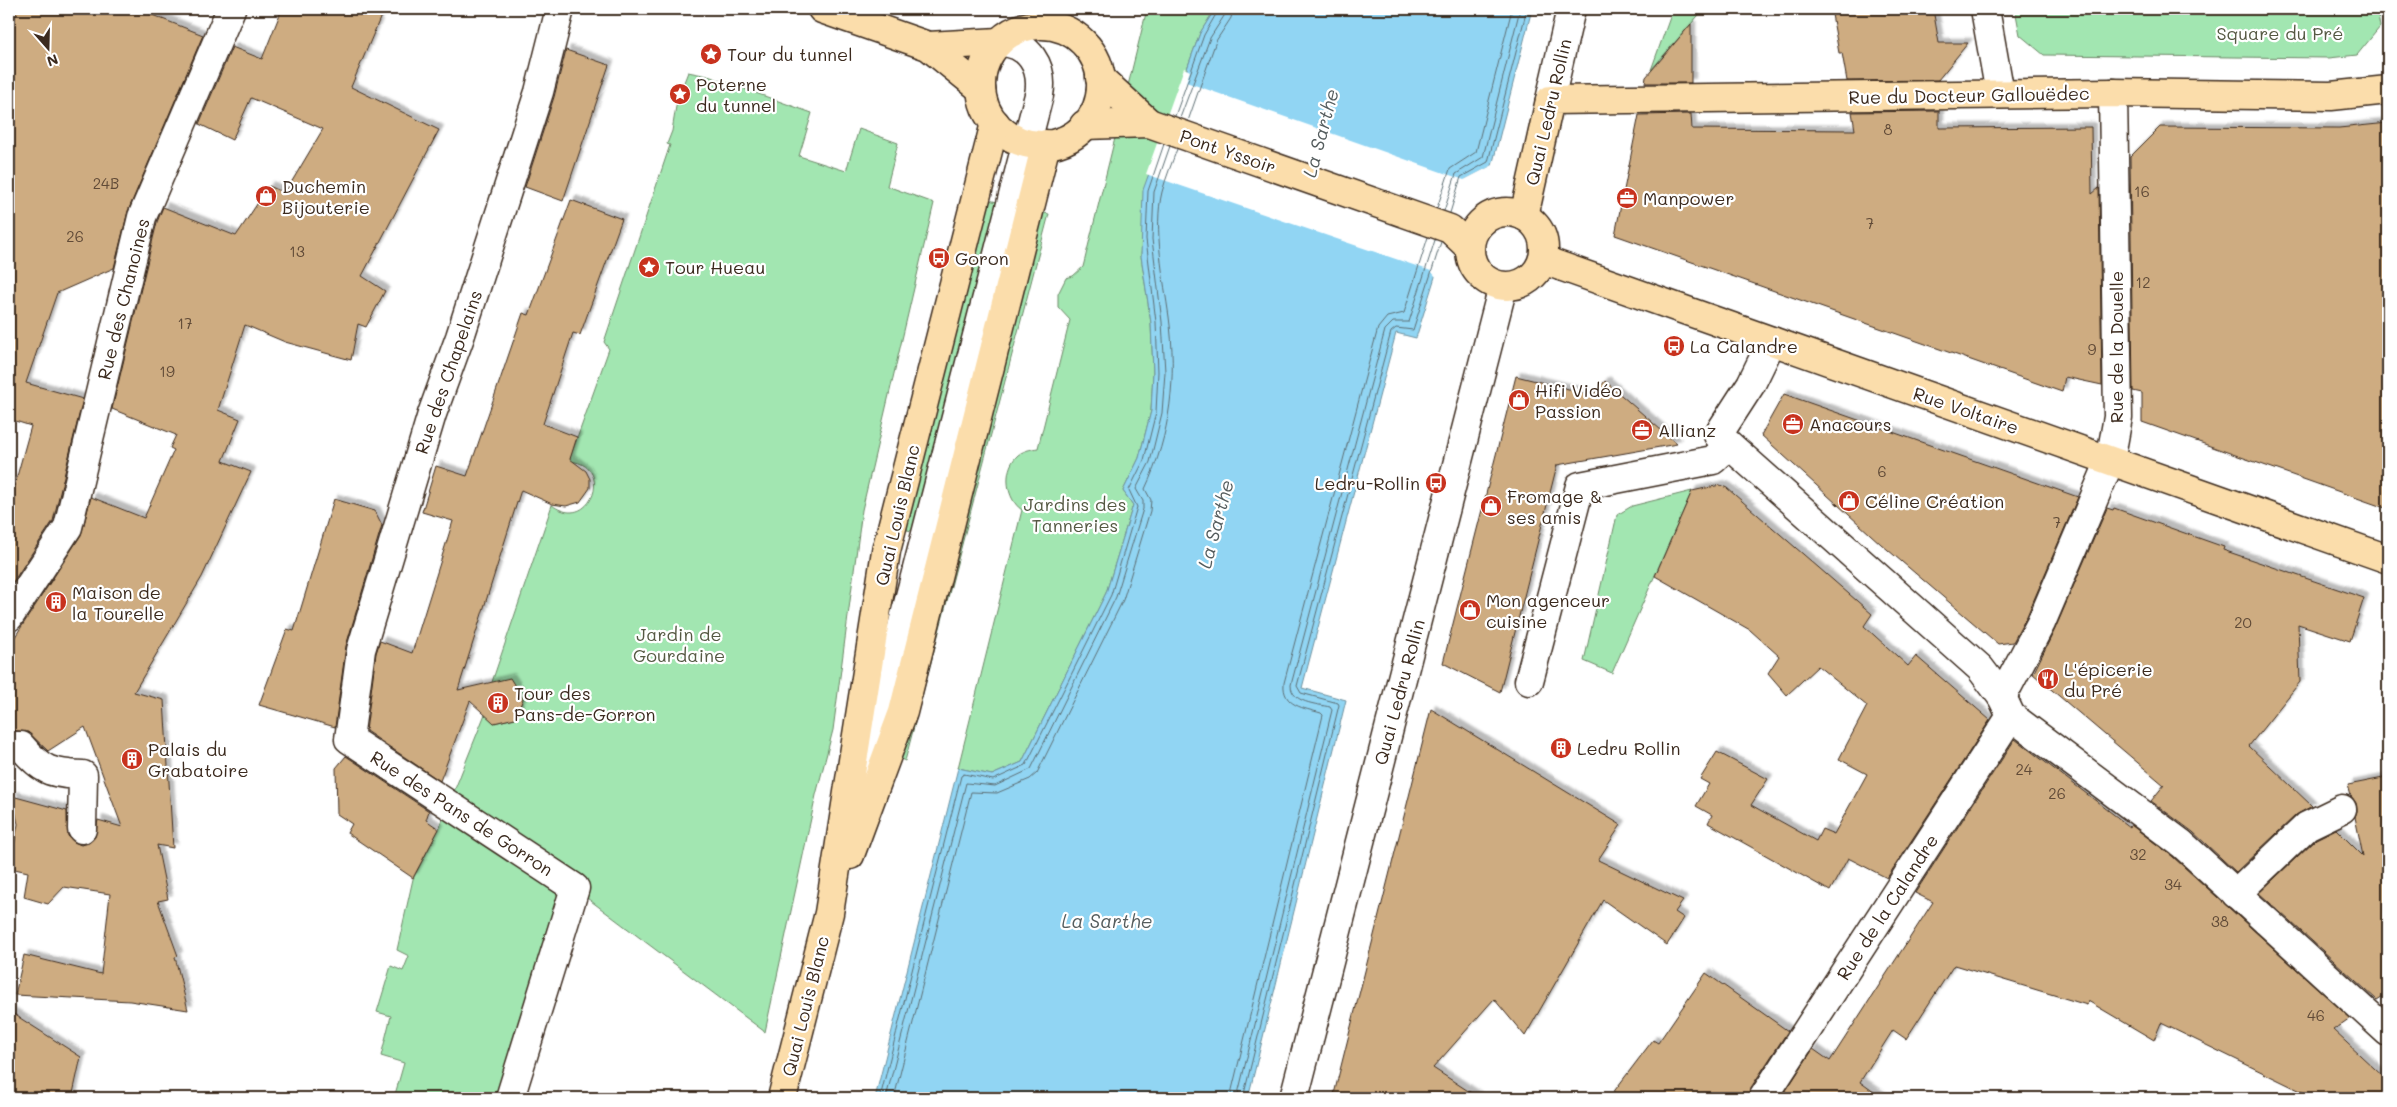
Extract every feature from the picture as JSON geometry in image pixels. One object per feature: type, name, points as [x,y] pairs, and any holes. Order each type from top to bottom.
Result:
[{"type":"main road","points":[[822,9],[928,46],[981,89]]},
{"type":"main road","points":[[928,46],[1013,27],[1043,25],[1064,17],[1091,52],[1100,78],[1122,112]]},
{"type":"main road","points":[[1013,27],[986,59],[982,70],[981,89],[984,104],[995,123],[1013,138],[1036,143],[1068,138],[1092,116],[1100,95],[1100,78]]},
{"type":"main road","name":"Rue du Docteur Gallouëdec","points":[[1550,100],[2113,93],[2331,96],[2388,90]]},
{"type":"main road","name":"Quai Ledru Rollin","points":[[1524,216],[1550,100]]},
{"type":"main road","name":"Pont Yssoir","points":[[1084,125],[1122,112],[1450,229],[1475,236]]},
{"type":"main road","name":"Quai Louis Blanc","points":[[782,1098],[829,913],[886,551],[995,123]]},
{"type":"main road","name":"Quai Louis Blanc","points":[[829,913],[903,712],[1036,143]]},
{"type":"main road","points":[[1502,212],[1524,216],[1535,224],[1542,235],[1544,245],[1543,260],[1539,269],[1528,280],[1519,285],[1503,286],[1490,282],[1481,276],[1473,264],[1475,236],[1490,216],[1502,212]]},
{"type":"main road","name":"Rue Voltaire","points":[[1543,260],[2388,558]]},
{"type":"street","name":"Rue des Chanoines","points":[[9,617],[68,527],[142,217],[230,9]]},
{"type":"street","name":"Rue des Chapelains","points":[[349,739],[361,650],[432,414],[460,337],[536,101],[560,9]]},
{"type":"street","name":"Quai Ledru Rollin","points":[[1550,100],[1571,9]]},
{"type":"street","points":[[1985,9],[2000,94]]},
{"type":"street","name":"Quai Louis Blanc","points":[[1013,27],[1014,44],[1025,50],[1033,58],[1039,70],[1040,88],[1036,143]]},
{"type":"street","name":"Rue de la Douelle","points":[[2007,706],[2110,460],[2118,417],[2113,93]]},
{"type":"street","name":"Quai Ledru Rollin","points":[[1294,1098],[1503,286]]},
{"type":"street","points":[[1772,341],[1751,384],[1718,435],[1980,668],[2007,706],[2182,844],[2236,894],[2384,1021]]},
{"type":"street","points":[[1530,681],[1580,486],[1713,460],[1729,445]]},
{"type":"street","name":"Rue de la Calandre","points":[[1763,1098],[2007,706]]},
{"type":"street","name":"Rue des Pans de Gorron","points":[[349,739],[575,888],[510,1098]]},
{"type":"street","points":[[9,746],[21,746],[35,762],[57,774],[82,775],[82,829]]},
{"type":"street","points":[[2236,894],[2307,826],[2342,809]]},
{"type":"green space","name":"Jardins des Tanneries","points":[[1147,9],[1215,9],[1200,33],[1149,173],[1141,256],[1151,323],[1153,372],[1151,411],[1139,458],[1123,491],[1133,505],[1106,593],[1022,762],[992,775],[958,768],[1022,510],[1012,499],[1008,485],[1009,470],[1018,455],[1038,448],[1070,320],[1058,307],[1058,294],[1066,278],[1073,276],[1083,267]]},
{"type":"green space","points":[[1673,9],[1704,9],[1651,70]]},
{"type":"green space","name":"Square du Pré","points":[[2015,9],[2377,9],[2380,27],[2357,55],[2329,58],[2044,55],[2020,35]]},
{"type":"green space","name":"Jardin de Gourdaine","points":[[688,72],[708,76],[812,113],[799,156],[846,171],[859,129],[898,143],[887,186],[934,203],[862,510],[833,730],[816,795],[765,1032],[575,889],[510,1098],[394,1098],[404,1063],[381,1056],[391,1016],[377,1012],[391,966],[403,971],[409,956],[397,950],[413,879],[439,829],[485,714],[494,723],[515,718],[523,699],[492,682],[552,505],[566,512],[578,511],[587,505],[593,495],[595,484],[592,473],[583,465],[569,461],[609,349],[604,342],[670,145],[667,144],[672,131],[677,100]]},
{"type":"green space","points":[[989,200],[1001,203],[912,531],[907,530],[905,514]]},
{"type":"green space","points":[[1040,212],[1049,214],[905,761],[897,757]]},
{"type":"green space","points":[[1692,491],[1612,673],[1584,661],[1617,515],[1632,506]]},
{"type":"water","name":"La Sarthe","points":[[1215,9],[1532,9],[1492,166],[1465,180],[1416,338],[1396,333],[1302,688],[1346,700],[1248,1098],[875,1098],[958,768],[992,775],[1022,762],[1106,593],[1133,505],[1123,491],[1139,458],[1151,411],[1153,372],[1151,323],[1141,256],[1143,190],[1200,33]]},
{"type":"pier","points":[[1184,68],[1190,71],[1186,82],[1464,180],[1495,164],[1494,168],[1467,182],[1437,278],[1431,271],[1146,174]]},
{"type":"building","points":[[17,9],[137,9],[203,35],[128,211],[114,268],[57,293],[26,383],[83,399],[53,521],[13,582],[9,579],[9,505],[31,426],[9,419],[9,38]]},
{"type":"building","points":[[282,9],[384,9],[351,87],[439,130],[362,276],[385,291],[366,327],[358,324],[351,360],[285,342],[245,325],[218,410],[240,419],[223,461],[251,472],[202,577],[134,692],[164,700],[173,848],[157,845],[168,899],[158,901],[178,956],[175,957],[188,1010],[130,1001],[15,995],[24,955],[101,974],[110,894],[64,887],[48,904],[24,897],[28,872],[10,868],[18,824],[12,796],[67,811],[68,836],[74,842],[81,845],[89,843],[95,837],[98,820],[122,827],[85,727],[48,751],[28,732],[9,730],[9,646],[81,535],[91,497],[144,518],[174,450],[170,448],[176,435],[112,409],[157,222],[163,207],[236,236],[269,186],[285,193],[323,129],[251,98],[232,140],[199,124],[232,47],[262,59]]},
{"type":"building","points":[[1831,9],[1933,9],[1939,43],[1968,43],[1938,80],[1847,81],[1842,53],[1839,53]]},
{"type":"building","points":[[1691,24],[1691,83],[1645,83],[1646,77]]},
{"type":"building","points":[[566,50],[609,65],[563,201],[525,187],[554,97]]},
{"type":"building","points":[[1939,111],[1939,128],[2091,127],[2092,194],[2099,188],[2102,385],[2065,377],[2062,392],[1615,235],[1639,115],[1691,114],[1692,129],[1855,130],[1852,112]]},
{"type":"building","points":[[2388,123],[2388,509],[2142,422],[2142,393],[2133,391],[2130,157],[2160,127],[2339,128]]},
{"type":"building","points":[[571,200],[622,219],[580,335],[573,333],[543,424],[577,437],[570,459],[586,471],[590,479],[590,488],[580,502],[566,506],[552,504],[521,490],[458,690],[510,678],[523,699],[515,718],[494,723],[470,701],[440,781],[366,731],[376,653],[380,641],[412,653],[453,521],[422,512],[436,466],[467,476],[523,313],[529,315]]},
{"type":"building","points":[[1516,376],[1593,395],[1605,381],[1677,444],[1557,465],[1500,692],[1443,663]]},
{"type":"building","points":[[1784,394],[2078,497],[2027,616],[2013,642],[1998,644],[1881,544],[1761,435]]},
{"type":"building","points":[[1720,485],[1727,488],[1872,614],[1864,626],[1908,666],[1916,656],[1990,720],[1887,878],[1848,858],[1830,891],[1708,823],[1712,815],[1696,806],[1709,784],[1700,779],[1717,752],[1768,779],[1751,805],[1816,841],[1822,829],[1834,834],[1867,774],[1839,759],[1867,706],[1818,666],[1787,695],[1768,673],[1779,656],[1750,630],[1655,576],[1692,491]]},
{"type":"building","points":[[334,499],[375,511],[382,525],[346,646],[335,727],[259,705],[287,629],[294,631]]},
{"type":"building","points":[[2107,508],[2113,510],[2114,508],[2224,547],[2223,550],[2364,598],[2350,641],[2298,624],[2300,682],[2249,746],[2312,806],[2296,815],[2236,872],[2193,832],[2151,801],[2164,785],[2033,674],[2055,629]]},
{"type":"building","points":[[1431,709],[1621,825],[1598,860],[1683,901],[1675,912],[1684,918],[1667,945],[1603,900],[1525,1036],[1494,999],[1433,1068],[1479,1098],[1333,1098]]},
{"type":"building","points":[[2015,739],[2130,827],[2131,825],[2172,856],[2350,1018],[2333,1030],[2388,1081],[2388,1098],[2315,1098],[2161,1023],[2154,1040],[2088,1001],[2087,1005],[1954,965],[1906,1039],[1893,1030],[1860,1082],[1882,1098],[1781,1098],[1813,1049],[1830,1061],[1933,902],[1915,893]]},
{"type":"building","points":[[346,756],[429,811],[426,820],[439,829],[413,878],[347,833],[352,824],[337,814],[336,768]]},
{"type":"building","points":[[2388,777],[2388,993],[2377,1000],[2259,893],[2316,839],[2336,829],[2363,856],[2355,817],[2357,811],[2356,803],[2351,796],[2348,785]]},
{"type":"building","points":[[1706,973],[1788,1031],[1750,1089],[1748,1098],[1609,1098],[1653,1040],[1658,1043]]},
{"type":"building","points":[[9,1011],[81,1057],[72,1098],[9,1098]]},
{"type":"place","name":"Tour du tunnel","points":[[711,54]]},
{"type":"place","name":"Poterne du tunnel","points":[[680,94]]},
{"type":"place","name":"Duchemin Bijouterie","points":[[266,196]]},
{"type":"place","name":"Manpower","points":[[1627,198]]},
{"type":"place","name":"Goron","points":[[939,258]]},
{"type":"place","name":"Tour Hueau","points":[[649,267]]},
{"type":"place","name":"La Calandre","points":[[1674,346]]},
{"type":"place","name":"Hifi Vidéo Passion","points":[[1519,400]]},
{"type":"place","name":"Anacours","points":[[1793,424]]},
{"type":"place","name":"Allianz","points":[[1642,430]]},
{"type":"place","name":"Ledru-Rollin","points":[[1436,483]]},
{"type":"place","name":"Céline Création","points":[[1849,501]]},
{"type":"place","name":"Fromage & ses amis","points":[[1491,506]]},
{"type":"place","name":"Maison de la Tourelle","points":[[56,602]]},
{"type":"place","name":"Mon agenceur cuisine","points":[[1470,610]]},
{"type":"place","name":"L'épicerie du Pré","points":[[2048,679]]},
{"type":"place","name":"Tour des Pans-de-Gorron","points":[[498,703]]},
{"type":"place","name":"Ledru Rollin","points":[[1561,748]]},
{"type":"place","name":"Palais du Grabatoire","points":[[132,759]]}]
